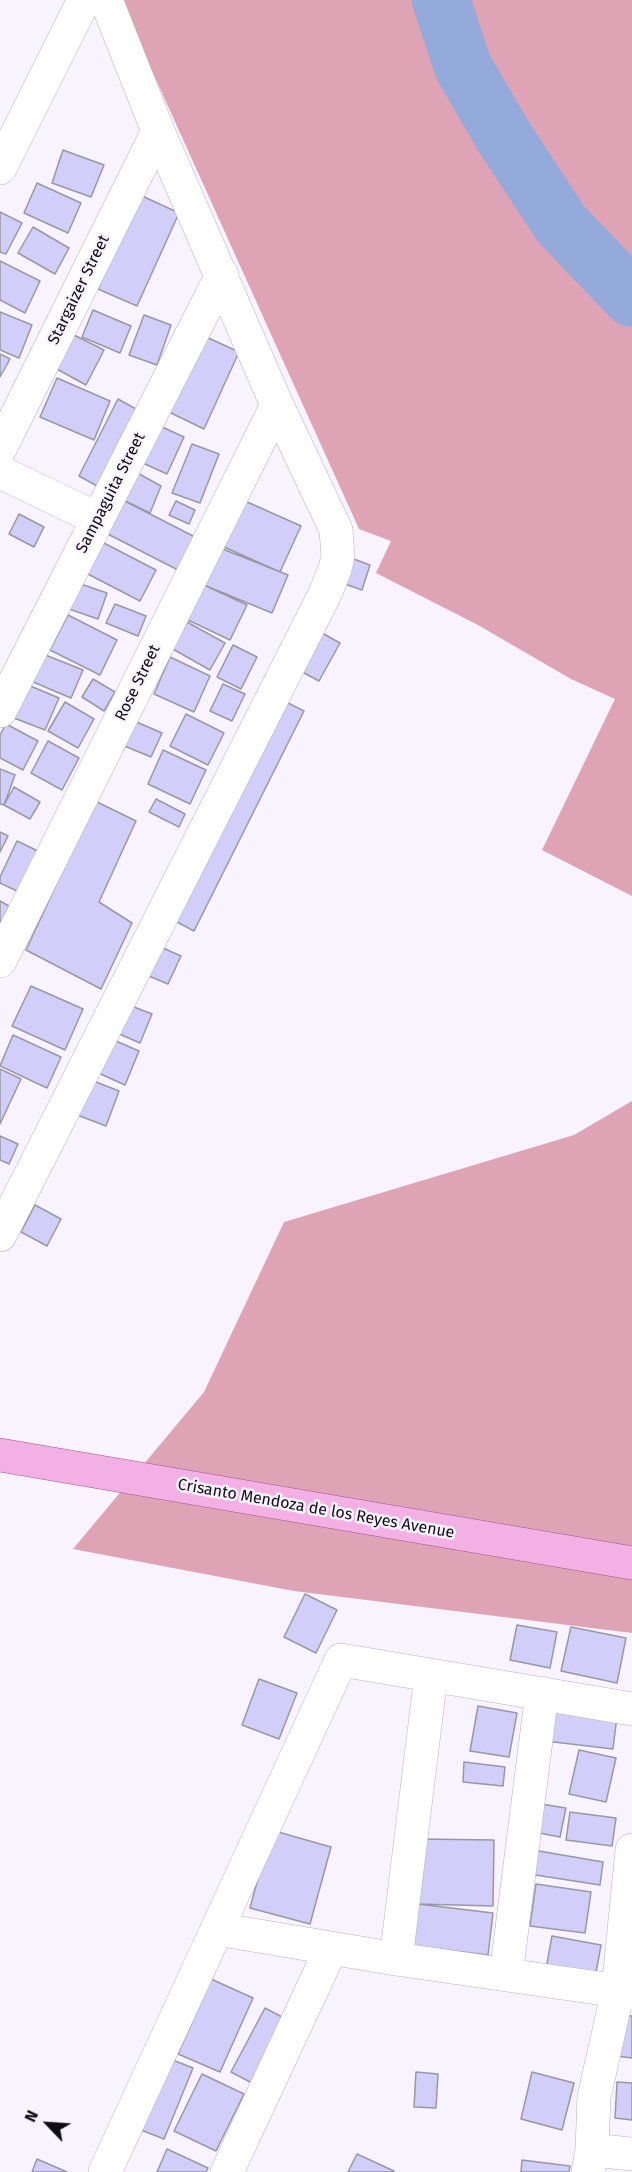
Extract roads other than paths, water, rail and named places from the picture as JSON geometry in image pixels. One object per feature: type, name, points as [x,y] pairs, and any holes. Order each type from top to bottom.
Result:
[{"type":"main road","name":"Crisanto Mendoza de los Reyes Avenue","points":[[0,1455],[632,1563]]},
{"type":"street","points":[[0,168],[84,0]]},
{"type":"street","points":[[0,1235],[325,594],[335,569],[339,545],[336,530],[277,405],[158,131],[106,0]]},
{"type":"street","name":"Stargaizer Street","points":[[0,449],[158,131]]},
{"type":"street","name":"Sampaguita Street","points":[[0,711],[222,275]]},
{"type":"street","name":"Rose Street","points":[[0,961],[277,405]]},
{"type":"street","points":[[0,472],[98,519]]},
{"type":"street","points":[[105,2172],[341,1660],[632,1709]]},
{"type":"street","points":[[396,1959],[431,1676]]},
{"type":"street","points":[[506,1975],[542,1693]]},
{"type":"street","points":[[632,1850],[625,1992],[594,2097],[590,2161],[632,2154]]},
{"type":"street","points":[[217,1929],[331,1949],[625,1992]]},
{"type":"street","points":[[227,2172],[331,1949]]},
{"type":"waterway","points":[[441,0],[463,67],[504,137],[561,224],[632,298]]}]
